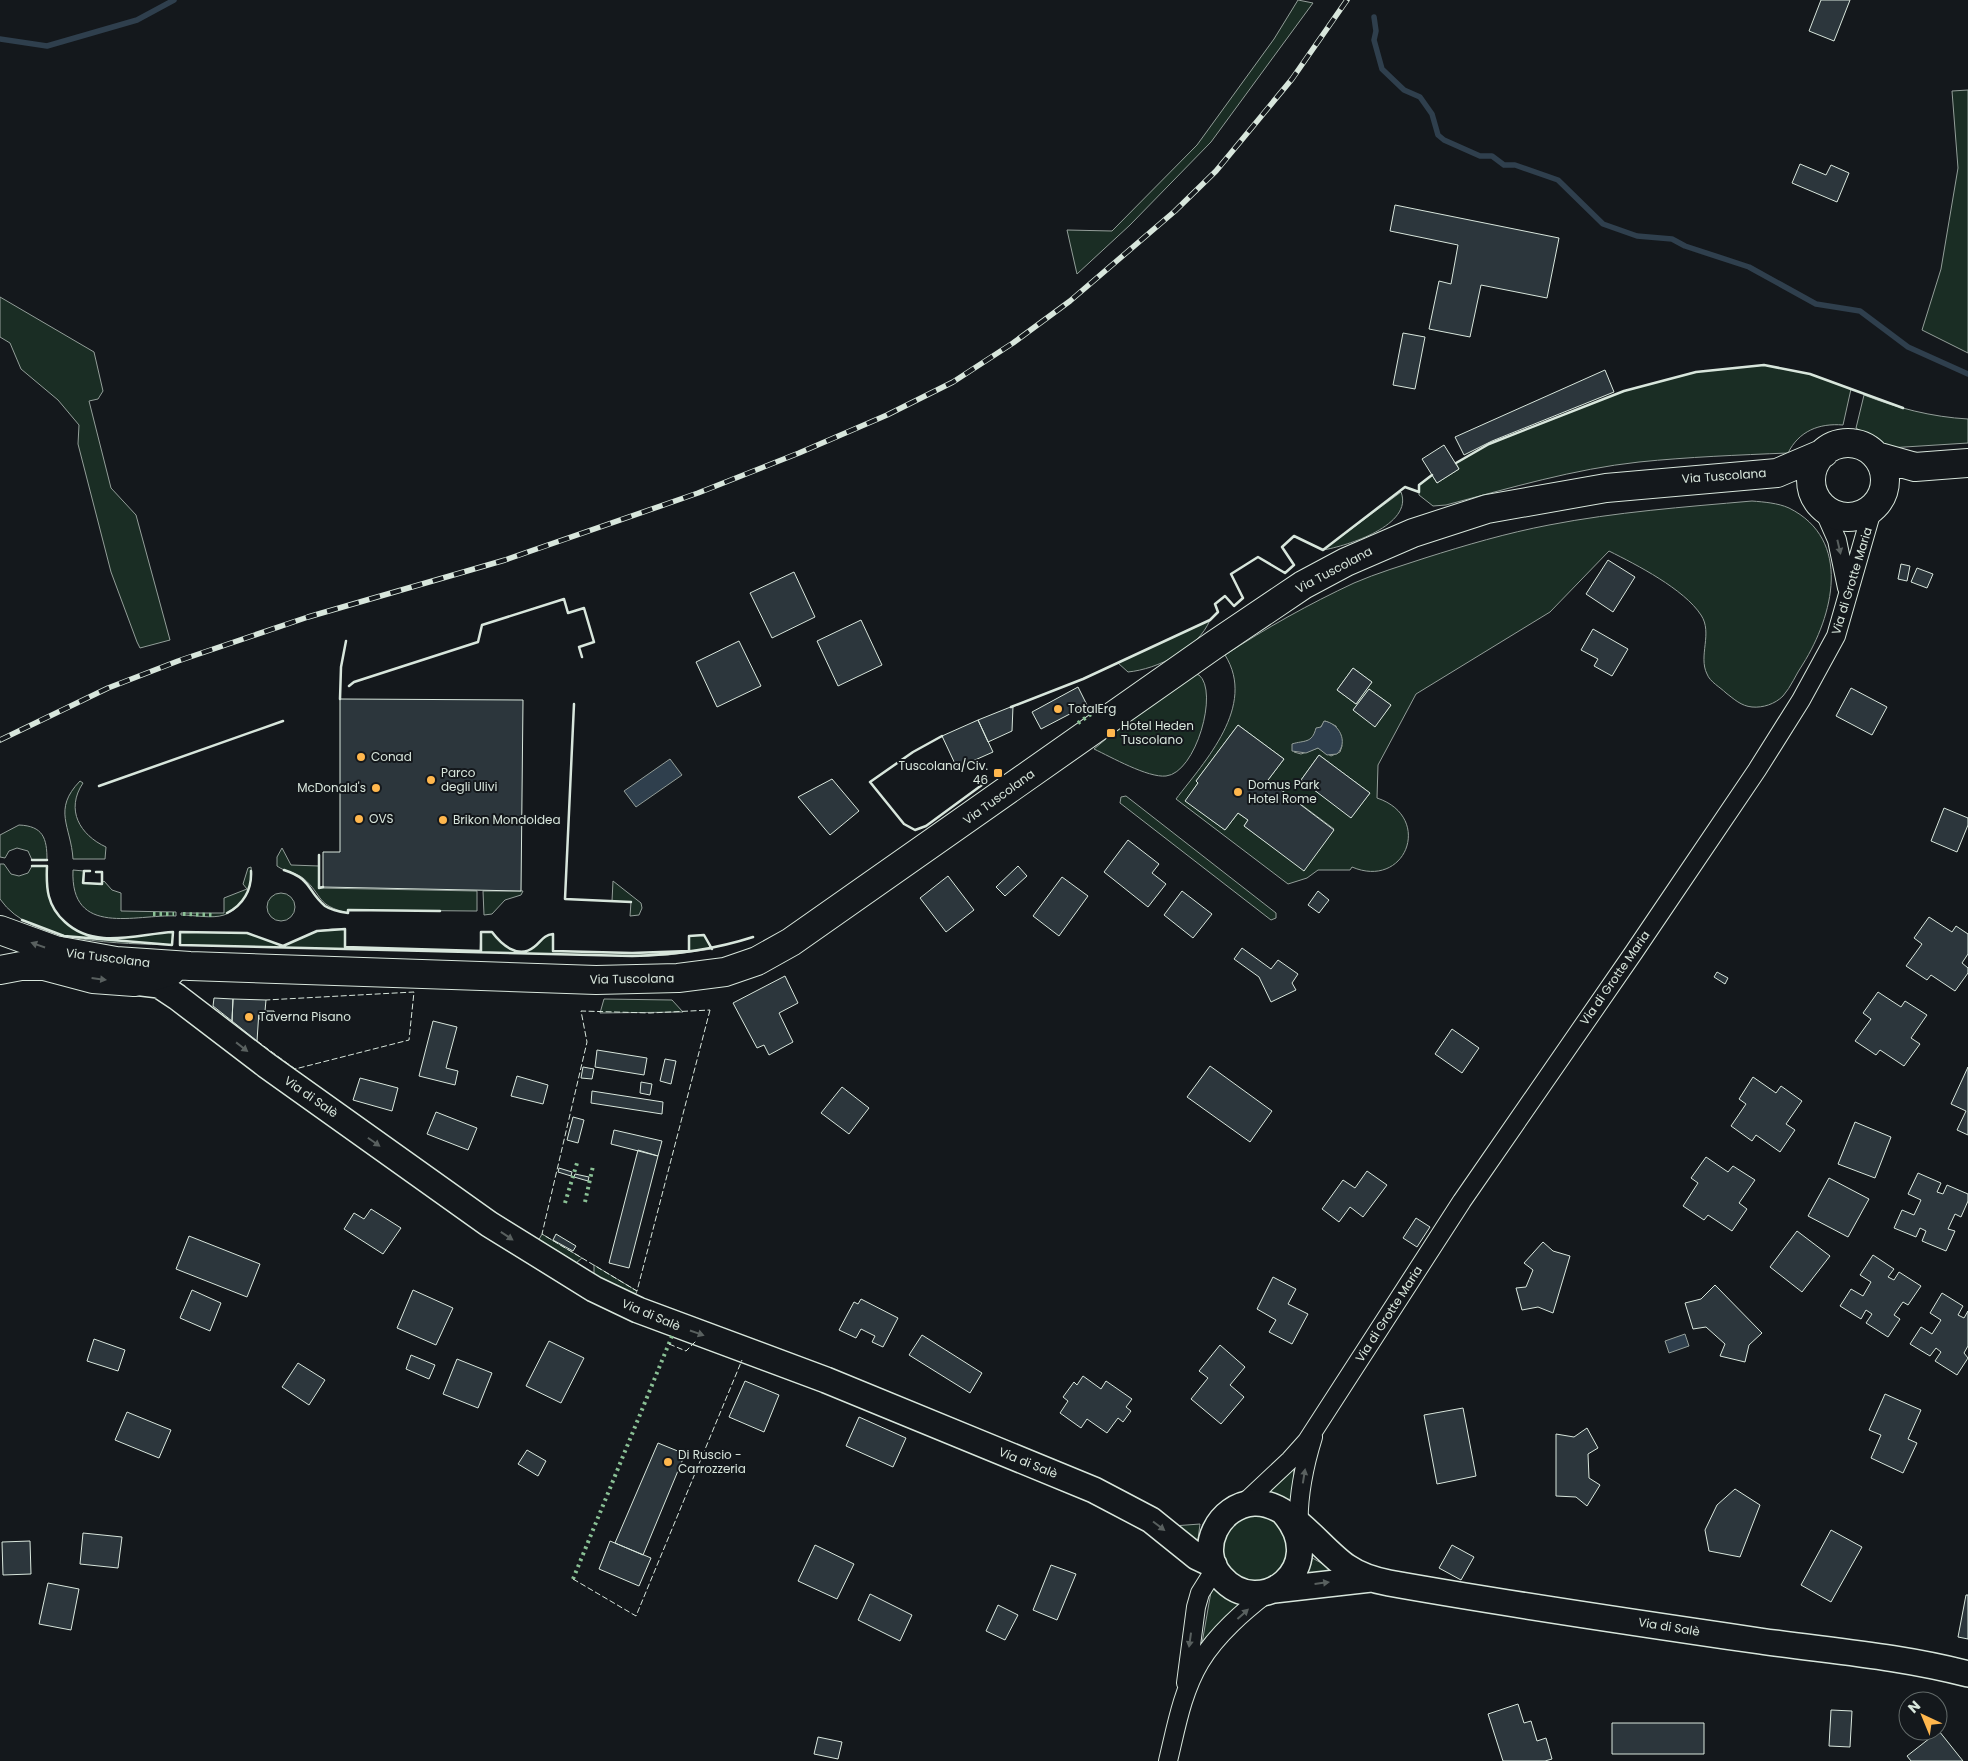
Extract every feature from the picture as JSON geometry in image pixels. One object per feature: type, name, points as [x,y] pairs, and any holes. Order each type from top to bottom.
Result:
[{"type":"main road","points":[[1819,503],[1811,478],[1815,464],[1824,453],[1836,445],[1851,443],[1865,447],[1876,456],[1883,469],[1885,484],[1877,503]]},
{"type":"main road","name":"Via Tuscolana","points":[[0,930],[42,947],[82,956],[190,966],[596,980],[678,978],[735,969],[757,961],[791,942],[963,823],[1206,650],[1280,600],[1346,562],[1434,525],[1495,507],[1614,487],[1777,473],[1824,453]]},
{"type":"main road","points":[[1876,456],[1915,466],[1968,463]]},
{"type":"main road","points":[[1777,473],[1834,514],[1849,517],[1864,514],[1915,466]]},
{"type":"main road","name":"Via Tuscolana","points":[[0,970],[21,966],[39,966],[93,979],[134,982],[190,966]]},
{"type":"main road","name":"Via di Salè","points":[[134,982],[159,985],[178,997],[266,1065],[489,1224],[594,1289],[638,1310],[820,1377],[1094,1490],[1151,1520],[1209,1564]]},
{"type":"main road","points":[[1255,1503],[1271,1506],[1294,1525],[1300,1555],[1295,1570],[1286,1582],[1272,1590],[1260,1593],[1246,1592],[1232,1587],[1209,1564],[1215,1530],[1228,1513],[1240,1506],[1255,1503]]},
{"type":"main road","name":"Via di Salè","points":[[1294,1525],[1350,1569],[1371,1579],[1482,1599],[1749,1639],[1884,1656],[1968,1674]]},
{"type":"main road","name":"Via di Salè","points":[[1272,1590],[1371,1579]]},
{"type":"street","points":[[1819,503],[1837,540],[1848,591]]},
{"type":"street","name":"Via di Grotte Maria","points":[[1240,1506],[1290,1460],[1316,1429],[1462,1201],[1770,749],[1833,643],[1842,621],[1848,591],[1877,503]]},
{"type":"street","name":"Via di Grotte Maria","points":[[1294,1525],[1305,1469],[1316,1429]]},
{"type":"street","points":[[1168,1761],[1184,1698],[1192,1630],[1200,1592],[1209,1564]]},
{"type":"street","points":[[1184,1698],[1200,1663],[1211,1646],[1234,1622],[1272,1590]]},
{"type":"green space","points":[[1298,0],[1313,3],[1211,142],[1130,225],[1077,274],[1067,230],[1112,231],[1197,145],[1274,39]]},
{"type":"green space","points":[[1968,90],[1968,353],[1922,330],[1941,269],[1958,168],[1952,91]]},
{"type":"green space","points":[[0,297],[94,352],[103,391],[98,399],[89,401],[111,488],[136,515],[170,640],[140,648],[137,642],[111,572],[78,444],[79,425],[58,400],[21,369],[10,343],[0,337]]},
{"type":"green space","points":[[1764,365],[1810,374],[1851,389],[1843,425],[1826,425],[1811,430],[1798,439],[1788,453],[1732,455],[1615,465],[1542,480],[1446,505],[1433,506],[1419,495],[1419,485],[1432,475],[1437,483],[1459,469],[1456,463],[1489,444],[1624,391],[1696,372]]},
{"type":"green space","points":[[1864,395],[1915,411],[1968,419],[1968,443],[1873,449],[1865,434],[1856,428]]},
{"type":"green space","points":[[1401,492],[1402,504],[1398,514],[1388,524],[1362,539],[1323,550]]},
{"type":"green space","points":[[1752,501],[1776,504],[1789,508],[1809,522],[1822,539],[1829,559],[1831,580],[1829,602],[1814,645],[1789,689],[1780,699],[1773,703],[1756,707],[1744,705],[1713,682],[1708,677],[1705,667],[1706,629],[1701,615],[1693,605],[1672,587],[1609,551],[1550,612],[1416,694],[1378,765],[1377,798],[1395,807],[1405,820],[1408,834],[1406,848],[1399,860],[1387,869],[1371,871],[1352,867],[1350,870],[1318,870],[1307,878],[1288,884],[1176,799],[1213,750],[1231,713],[1235,694],[1233,674],[1225,655],[1304,608],[1371,576],[1440,553],[1502,536],[1549,525],[1599,517],[1650,510]],"holes":[[[1353,668],[1372,682],[1356,704],[1337,690]],[[1369,689],[1391,705],[1375,726],[1353,710]],[[1325,721],[1336,726],[1342,746],[1340,752],[1331,756],[1318,748],[1301,754],[1294,752],[1301,743],[1312,739]],[[1238,725],[1284,759],[1268,780],[1334,829],[1304,870],[1244,826],[1248,820],[1238,813],[1225,830],[1186,801],[1198,783],[1196,781]],[[1319,755],[1370,793],[1351,817],[1301,780]]]},
{"type":"green space","points":[[1210,620],[1196,640],[1176,656],[1164,662],[1152,667],[1128,672],[1118,663]]},
{"type":"green space","points":[[1195,674],[1199,675],[1205,684],[1205,713],[1195,747],[1187,761],[1177,771],[1166,776],[1150,774],[1094,749],[1119,728]]},
{"type":"green space","points":[[80,781],[83,783],[75,803],[78,821],[89,836],[106,847],[105,859],[73,859],[65,810],[72,791]]},
{"type":"green space","points":[[1126,796],[1276,913],[1276,918],[1271,920],[1120,803],[1121,797]]},
{"type":"green space","points":[[19,825],[34,828],[42,835],[46,845],[47,860],[32,860],[28,851],[17,848],[9,851],[5,858],[0,857],[0,835]]},
{"type":"green space","points":[[282,848],[291,865],[319,866],[319,888],[477,891],[477,911],[349,910],[348,913],[337,910],[325,903],[303,878],[277,866],[277,857]]},
{"type":"green space","points":[[0,864],[4,864],[11,874],[19,876],[28,873],[32,866],[47,866],[49,896],[54,910],[77,931],[89,936],[103,938],[173,932],[172,945],[104,942],[55,933],[33,925],[14,914],[0,899]]},
{"type":"green space","points":[[251,867],[249,889],[242,902],[231,912],[214,917],[181,915],[181,913],[224,913],[224,898],[247,889],[243,884],[248,868]]},
{"type":"green space","points":[[73,870],[84,871],[84,883],[101,884],[104,881],[112,890],[121,893],[121,911],[176,912],[176,916],[108,918],[94,914],[82,906],[75,891]]},
{"type":"green space","points":[[613,881],[641,903],[642,908],[639,915],[630,916],[631,902],[612,901]]},
{"type":"green space","points":[[483,891],[523,891],[521,895],[505,900],[492,914],[484,915]]},
{"type":"green space","points":[[281,893],[291,897],[295,907],[291,917],[281,921],[271,917],[267,907],[271,897]]},
{"type":"green space","points":[[345,929],[345,947],[480,951],[481,932],[492,932],[510,949],[522,952],[528,951],[544,937],[553,934],[553,951],[632,953],[689,951],[689,936],[704,935],[712,949],[668,955],[632,956],[180,945],[180,932],[247,933],[283,946],[317,931]]},
{"type":"green space","points":[[604,999],[672,1000],[683,1012],[600,1013]]},
{"type":"green space","points":[[542,1234],[582,1258],[576,1263],[537,1243]]},
{"type":"green space","points":[[594,1265],[637,1291],[634,1298],[594,1276]]},
{"type":"green space","points":[[1294,1465],[1293,1507],[1264,1493]]},
{"type":"green space","points":[[1253,1514],[1264,1515],[1275,1520],[1291,1550],[1281,1572],[1257,1582],[1244,1580],[1233,1573],[1226,1562],[1223,1549],[1226,1535],[1236,1523]]},
{"type":"green space","points":[[1200,1524],[1197,1547],[1173,1526]]},
{"type":"green space","points":[[1309,1556],[1340,1574],[1305,1574]]},
{"type":"green space","points":[[1212,1586],[1230,1600],[1246,1603],[1201,1649]]},
{"type":"water","points":[[1324,721],[1334,725],[1341,734],[1341,749],[1337,754],[1327,755],[1318,748],[1306,753],[1292,751],[1292,744],[1310,739],[1316,728],[1321,727]]},
{"type":"water","points":[[670,759],[682,775],[636,807],[624,791]]},
{"type":"water","points":[[1685,1334],[1689,1346],[1669,1353],[1665,1341]]},
{"type":"building","points":[[1821,0],[1850,0],[1834,41],[1809,31]]},
{"type":"building","points":[[1800,164],[1826,175],[1831,165],[1849,173],[1837,202],[1792,183]]},
{"type":"building","points":[[1395,205],[1559,238],[1547,298],[1481,285],[1470,337],[1429,329],[1439,281],[1451,284],[1458,245],[1390,231]]},
{"type":"building","points":[[1403,333],[1425,337],[1415,389],[1393,385]]},
{"type":"building","points":[[1605,370],[1614,392],[1492,441],[1464,455],[1455,437]]},
{"type":"building","points":[[1444,445],[1459,469],[1437,483],[1422,459]]},
{"type":"building","points":[[1608,560],[1635,577],[1613,612],[1586,594]]},
{"type":"building","points":[[1901,564],[1910,566],[1907,581],[1898,579]]},
{"type":"building","points":[[1917,568],[1933,574],[1927,588],[1911,582]]},
{"type":"building","points":[[794,572],[815,617],[772,638],[750,593]]},
{"type":"building","points":[[861,620],[882,665],[838,686],[817,641]]},
{"type":"building","points":[[1593,629],[1628,649],[1612,676],[1594,666],[1598,659],[1581,650]]},
{"type":"building","points":[[739,641],[761,686],[717,707],[696,662]]},
{"type":"building","points":[[1353,668],[1372,682],[1356,704],[1337,690]]},
{"type":"building","points":[[1078,687],[1087,705],[1041,729],[1032,712]]},
{"type":"building","points":[[1851,688],[1887,707],[1872,735],[1836,716]]},
{"type":"building","points":[[1369,689],[1391,705],[1375,727],[1353,710]]},
{"type":"building","name":"Parco degli Ulivi","points":[[340,699],[523,700],[521,891],[323,887],[323,852],[340,852]]},
{"type":"building","points":[[1013,706],[1012,731],[988,742],[978,720]]},
{"type":"building","points":[[978,720],[993,752],[957,768],[942,736]]},
{"type":"building","name":"Domus Park Hotel Rome","points":[[1238,725],[1284,759],[1268,780],[1334,830],[1304,871],[1244,826],[1248,820],[1238,813],[1225,830],[1185,801],[1198,783],[1196,781]]},
{"type":"building","points":[[1319,755],[1370,793],[1351,818],[1301,780]]},
{"type":"building","points":[[832,779],[859,811],[830,835],[798,797]]},
{"type":"building","points":[[1944,808],[1968,818],[1968,825],[1957,852],[1931,841]]},
{"type":"building","points":[[1128,840],[1159,864],[1152,873],[1166,884],[1148,907],[1104,872]]},
{"type":"building","points":[[1018,866],[1027,876],[1005,896],[996,887]]},
{"type":"building","points":[[948,876],[974,910],[946,932],[920,898]]},
{"type":"building","points":[[1062,877],[1088,896],[1059,936],[1033,916]]},
{"type":"building","points":[[1182,891],[1212,914],[1193,938],[1164,915]]},
{"type":"building","points":[[1318,891],[1329,900],[1319,913],[1308,905]]},
{"type":"building","points":[[1929,917],[1952,932],[1956,926],[1968,934],[1968,954],[1962,963],[1968,968],[1968,973],[1955,991],[1931,975],[1927,980],[1906,966],[1922,944],[1914,938]]},
{"type":"building","points":[[1242,948],[1271,969],[1278,960],[1298,974],[1292,983],[1296,990],[1271,1002],[1259,977],[1234,959]]},
{"type":"building","points":[[1717,972],[1728,978],[1725,984],[1714,977]]},
{"type":"building","points":[[785,976],[798,1003],[779,1013],[793,1042],[769,1055],[764,1045],[757,1048],[733,1003]]},
{"type":"building","points":[[1878,992],[1901,1007],[1905,1001],[1927,1015],[1911,1038],[1920,1044],[1904,1066],[1880,1050],[1876,1055],[1855,1041],[1871,1019],[1863,1013]]},
{"type":"building","points":[[214,998],[233,999],[232,1021],[213,1006]]},
{"type":"building","points":[[233,999],[266,1000],[265,1011],[259,1011],[257,1041],[232,1021]]},
{"type":"building","points":[[259,1011],[274,1011],[274,1020],[259,1019]]},
{"type":"building","points":[[433,1021],[457,1027],[446,1068],[458,1071],[455,1085],[419,1076]]},
{"type":"building","points":[[1452,1029],[1479,1048],[1462,1073],[1435,1054]]},
{"type":"building","points":[[597,1050],[647,1058],[644,1075],[595,1067]]},
{"type":"building","points":[[665,1059],[676,1061],[671,1084],[660,1081]]},
{"type":"building","points":[[1210,1066],[1272,1111],[1250,1142],[1187,1097]]},
{"type":"building","points":[[583,1067],[594,1069],[592,1079],[581,1078]]},
{"type":"building","points":[[1968,1067],[1968,1135],[1957,1130],[1966,1111],[1951,1104]]},
{"type":"building","points":[[517,1076],[548,1085],[543,1104],[511,1096]]},
{"type":"building","points":[[1753,1077],[1776,1093],[1781,1086],[1802,1101],[1786,1124],[1795,1130],[1780,1152],[1756,1135],[1752,1141],[1731,1126],[1746,1104],[1739,1099]]},
{"type":"building","points":[[360,1078],[398,1088],[392,1111],[353,1100]]},
{"type":"building","points":[[641,1082],[652,1084],[650,1095],[640,1093]]},
{"type":"building","points":[[842,1087],[869,1108],[849,1134],[821,1113]]},
{"type":"building","points":[[592,1091],[663,1102],[662,1114],[591,1103]]},
{"type":"building","points":[[436,1112],[477,1128],[468,1150],[427,1134]]},
{"type":"building","points":[[573,1117],[584,1120],[578,1143],[567,1140]]},
{"type":"building","points":[[1855,1122],[1891,1137],[1875,1178],[1838,1164]]},
{"type":"building","points":[[614,1130],[662,1141],[658,1156],[611,1144]]},
{"type":"building","points":[[638,1150],[658,1156],[629,1268],[609,1263]]},
{"type":"building","points":[[1706,1157],[1728,1172],[1733,1166],[1755,1180],[1739,1203],[1747,1209],[1732,1231],[1708,1215],[1704,1220],[1683,1206],[1698,1183],[1691,1178]]},
{"type":"building","points":[[559,1168],[572,1172],[571,1176],[558,1172]]},
{"type":"building","points":[[1367,1171],[1387,1185],[1363,1217],[1350,1207],[1339,1222],[1322,1209],[1343,1180],[1355,1188]]},
{"type":"building","points":[[1918,1173],[1941,1183],[1937,1192],[1943,1194],[1947,1185],[1968,1194],[1968,1201],[1961,1217],[1955,1214],[1948,1229],[1955,1231],[1946,1251],[1922,1241],[1926,1231],[1920,1228],[1916,1237],[1894,1228],[1902,1210],[1914,1215],[1921,1200],[1908,1194]]},
{"type":"building","points":[[575,1174],[589,1177],[588,1181],[574,1177]]},
{"type":"building","points":[[1829,1178],[1869,1199],[1848,1237],[1808,1216]]},
{"type":"building","points":[[371,1209],[401,1228],[383,1254],[344,1229],[354,1213],[364,1219]]},
{"type":"building","points":[[1416,1218],[1430,1227],[1417,1247],[1403,1238]]},
{"type":"building","points":[[1797,1231],[1830,1256],[1802,1292],[1770,1267]]},
{"type":"building","points":[[556,1234],[576,1246],[573,1251],[553,1240]]},
{"type":"building","points":[[189,1236],[260,1264],[247,1297],[176,1269]]},
{"type":"building","points":[[1543,1242],[1553,1251],[1570,1256],[1553,1313],[1538,1307],[1522,1310],[1516,1288],[1526,1287],[1533,1270],[1524,1263]]},
{"type":"building","points":[[1873,1255],[1894,1269],[1888,1277],[1894,1280],[1899,1272],[1921,1286],[1908,1305],[1903,1302],[1894,1315],[1900,1319],[1888,1337],[1866,1323],[1872,1314],[1866,1310],[1861,1319],[1840,1306],[1851,1289],[1863,1296],[1871,1282],[1860,1275]]},
{"type":"building","points":[[1273,1277],[1296,1289],[1288,1304],[1308,1314],[1292,1344],[1269,1332],[1276,1320],[1257,1309]]},
{"type":"building","points":[[1715,1285],[1762,1333],[1749,1345],[1745,1362],[1720,1356],[1725,1344],[1706,1327],[1693,1329],[1685,1303],[1701,1299]]},
{"type":"building","points":[[192,1290],[221,1303],[210,1331],[180,1318]]},
{"type":"building","points":[[413,1290],[453,1308],[436,1345],[397,1328]]},
{"type":"building","points":[[1942,1293],[1963,1306],[1958,1315],[1964,1318],[1968,1311],[1968,1346],[1964,1353],[1968,1358],[1957,1375],[1935,1361],[1941,1352],[1936,1348],[1930,1356],[1910,1344],[1921,1327],[1932,1334],[1941,1320],[1930,1313]]},
{"type":"building","points":[[861,1299],[898,1318],[883,1347],[872,1342],[875,1336],[861,1329],[856,1338],[839,1330],[854,1302],[858,1304]]},
{"type":"building","points":[[922,1335],[982,1373],[970,1393],[909,1355]]},
{"type":"building","points":[[94,1339],[125,1350],[118,1371],[87,1361]]},
{"type":"building","points":[[549,1341],[584,1358],[561,1403],[526,1386]]},
{"type":"building","points":[[1220,1345],[1245,1367],[1230,1385],[1244,1397],[1221,1424],[1191,1399],[1208,1378],[1199,1371]]},
{"type":"building","points":[[411,1355],[435,1365],[429,1379],[406,1369]]},
{"type":"building","points":[[457,1359],[492,1373],[478,1408],[443,1394]]},
{"type":"building","points":[[298,1363],[325,1380],[309,1405],[282,1387]]},
{"type":"building","points":[[1083,1376],[1101,1389],[1106,1381],[1132,1399],[1126,1407],[1131,1411],[1123,1422],[1118,1418],[1107,1433],[1087,1419],[1081,1428],[1060,1413],[1068,1401],[1063,1397],[1074,1382],[1077,1385]]},
{"type":"building","points":[[745,1381],[779,1395],[764,1432],[729,1417]]},
{"type":"building","points":[[1885,1394],[1921,1410],[1908,1439],[1917,1443],[1903,1473],[1871,1458],[1881,1435],[1869,1430]]},
{"type":"building","points":[[1463,1408],[1476,1476],[1437,1484],[1424,1415]]},
{"type":"building","points":[[127,1412],[171,1430],[159,1458],[115,1440]]},
{"type":"building","points":[[859,1417],[906,1438],[893,1467],[846,1446]]},
{"type":"building","points":[[1587,1428],[1598,1448],[1588,1454],[1589,1478],[1600,1485],[1587,1506],[1576,1497],[1556,1496],[1556,1434],[1574,1437]]},
{"type":"building","points":[[658,1443],[685,1454],[643,1555],[615,1543]]},
{"type":"building","points":[[527,1450],[546,1461],[538,1476],[518,1464]]},
{"type":"building","points":[[1735,1489],[1760,1505],[1740,1557],[1709,1551],[1705,1530],[1717,1505]]},
{"type":"building","points":[[1831,1530],[1862,1547],[1831,1602],[1801,1585]]},
{"type":"building","points":[[83,1533],[122,1537],[118,1568],[80,1564]]},
{"type":"building","points":[[30,1541],[31,1574],[3,1575],[2,1542]]},
{"type":"building","points":[[610,1541],[651,1558],[639,1586],[599,1569]]},
{"type":"building","points":[[815,1545],[854,1564],[837,1599],[798,1581]]},
{"type":"building","points":[[1452,1545],[1474,1557],[1461,1580],[1439,1568]]},
{"type":"building","points":[[1051,1565],[1076,1574],[1057,1620],[1033,1610]]},
{"type":"building","points":[[48,1583],[79,1589],[71,1630],[39,1624]]},
{"type":"building","points":[[870,1594],[912,1615],[900,1641],[858,1620]]},
{"type":"building","points":[[1966,1595],[1968,1595],[1968,1639],[1958,1637]]},
{"type":"building","points":[[998,1605],[1018,1615],[1005,1640],[986,1631]]},
{"type":"building","points":[[1518,1704],[1524,1723],[1531,1721],[1537,1741],[1546,1738],[1552,1759],[1545,1761],[1503,1761],[1488,1714]]},
{"type":"building","points":[[1831,1710],[1852,1711],[1850,1747],[1829,1746]]},
{"type":"building","points":[[1612,1723],[1704,1723],[1704,1754],[1612,1754]]},
{"type":"building","points":[[818,1737],[842,1742],[838,1759],[814,1754]]},
{"type":"building","points":[[1926,1741],[1947,1741],[1963,1761],[1911,1761],[1907,1756]]},
{"type":"waterway","points":[[0,39],[47,46],[137,20],[174,0]]},
{"type":"waterway","points":[[1374,17],[1376,31],[1374,40],[1382,69],[1404,90],[1420,97],[1432,114],[1438,135],[1444,140],[1480,156],[1492,156],[1504,165],[1515,165],[1558,180],[1603,224],[1637,236],[1672,239],[1685,246],[1749,267],[1816,304],[1860,311],[1908,347],[1968,374]]},
{"type":"railway","points":[[0,740],[108,688],[178,661],[308,617],[505,560],[698,493],[799,453],[887,415],[953,382],[1013,343],[1070,301],[1175,211],[1216,171],[1292,79],[1347,0]]},
{"type":"hedge","points":[[1078,723],[1103,706]]},
{"type":"hedge","points":[[153,914],[174,914]]},
{"type":"hedge","points":[[183,914],[215,915]]},
{"type":"hedge","points":[[565,1203],[577,1163]]},
{"type":"hedge","points":[[585,1202],[593,1166]]},
{"type":"hedge","points":[[573,1579],[672,1336]]},
{"type":"fence","points":[[257,1041],[295,1069],[409,1040],[414,992],[266,1000]]},
{"type":"fence","points":[[710,1010],[637,1291],[542,1234],[587,1042],[581,1011],[650,1013],[710,1010]]},
{"type":"fence","points":[[669,1344],[686,1351],[696,1341]]},
{"type":"fence","points":[[573,1579],[636,1616],[742,1360]]},
{"type":"wall","points":[[1456,463],[1489,444],[1624,391],[1696,372],[1764,365],[1810,374],[1903,408]]},
{"type":"wall","points":[[1011,707],[1083,679],[1210,620],[1218,612],[1215,604],[1225,596],[1234,606],[1243,598],[1231,574],[1258,557],[1285,573],[1294,565],[1282,547],[1294,536],[1323,550],[1405,487],[1419,492],[1419,485],[1432,475]]},
{"type":"wall","points":[[349,686],[354,682],[478,642],[482,625],[564,599],[568,613],[584,608],[594,642],[579,647],[582,657]]},
{"type":"wall","points":[[340,699],[341,667],[346,641]]},
{"type":"wall","points":[[574,704],[565,899],[631,902]]},
{"type":"wall","points":[[99,786],[283,721]]},
{"type":"wall","points":[[942,736],[913,752],[870,782],[904,824],[915,830],[926,826],[986,782]]},
{"type":"wall","points":[[319,855],[319,888],[323,887]]},
{"type":"wall","points":[[32,860],[47,860]]},
{"type":"wall","points":[[22,920],[64,936],[172,945],[173,932],[103,938],[89,936],[77,931],[54,910],[49,896],[47,866],[32,866]]},
{"type":"wall","points":[[284,870],[300,877],[319,901],[336,911],[348,913],[348,910],[440,911]]},
{"type":"wall","points":[[90,871],[84,871],[83,883],[102,884],[102,872],[96,872]]},
{"type":"wall","points":[[227,913],[238,906],[248,891],[251,871]]},
{"type":"wall","points":[[712,949],[704,935],[689,936],[689,951],[632,953],[553,951],[553,934],[544,937],[528,951],[522,952],[510,949],[492,932],[481,932],[481,951],[345,947],[345,929],[317,931],[283,946],[247,933],[180,932],[180,945],[632,956],[694,951],[708,948],[723,945],[753,937]]},
{"type":"place","name":"TotalErg","points":[[1058,709]]},
{"type":"place","name":"Hotel Heden Tuscolano","points":[[1111,733]]},
{"type":"place","name":"Conad","points":[[361,757]]},
{"type":"place","name":"Tuscolana/Civ. 46","points":[[998,773]]},
{"type":"place","name":"Parco degli Ulivi","points":[[431,780]]},
{"type":"place","name":"McDonald's","points":[[376,788]]},
{"type":"place","name":"Domus Park Hotel Rome","points":[[1238,792]]},
{"type":"place","name":"OVS","points":[[359,819]]},
{"type":"place","name":"Brikon MondoIdea","points":[[443,820]]},
{"type":"place","name":"Taverna Pisano","points":[[249,1017]]},
{"type":"place","name":"Di Ruscio - Carrozzeria","points":[[668,1462]]}]
